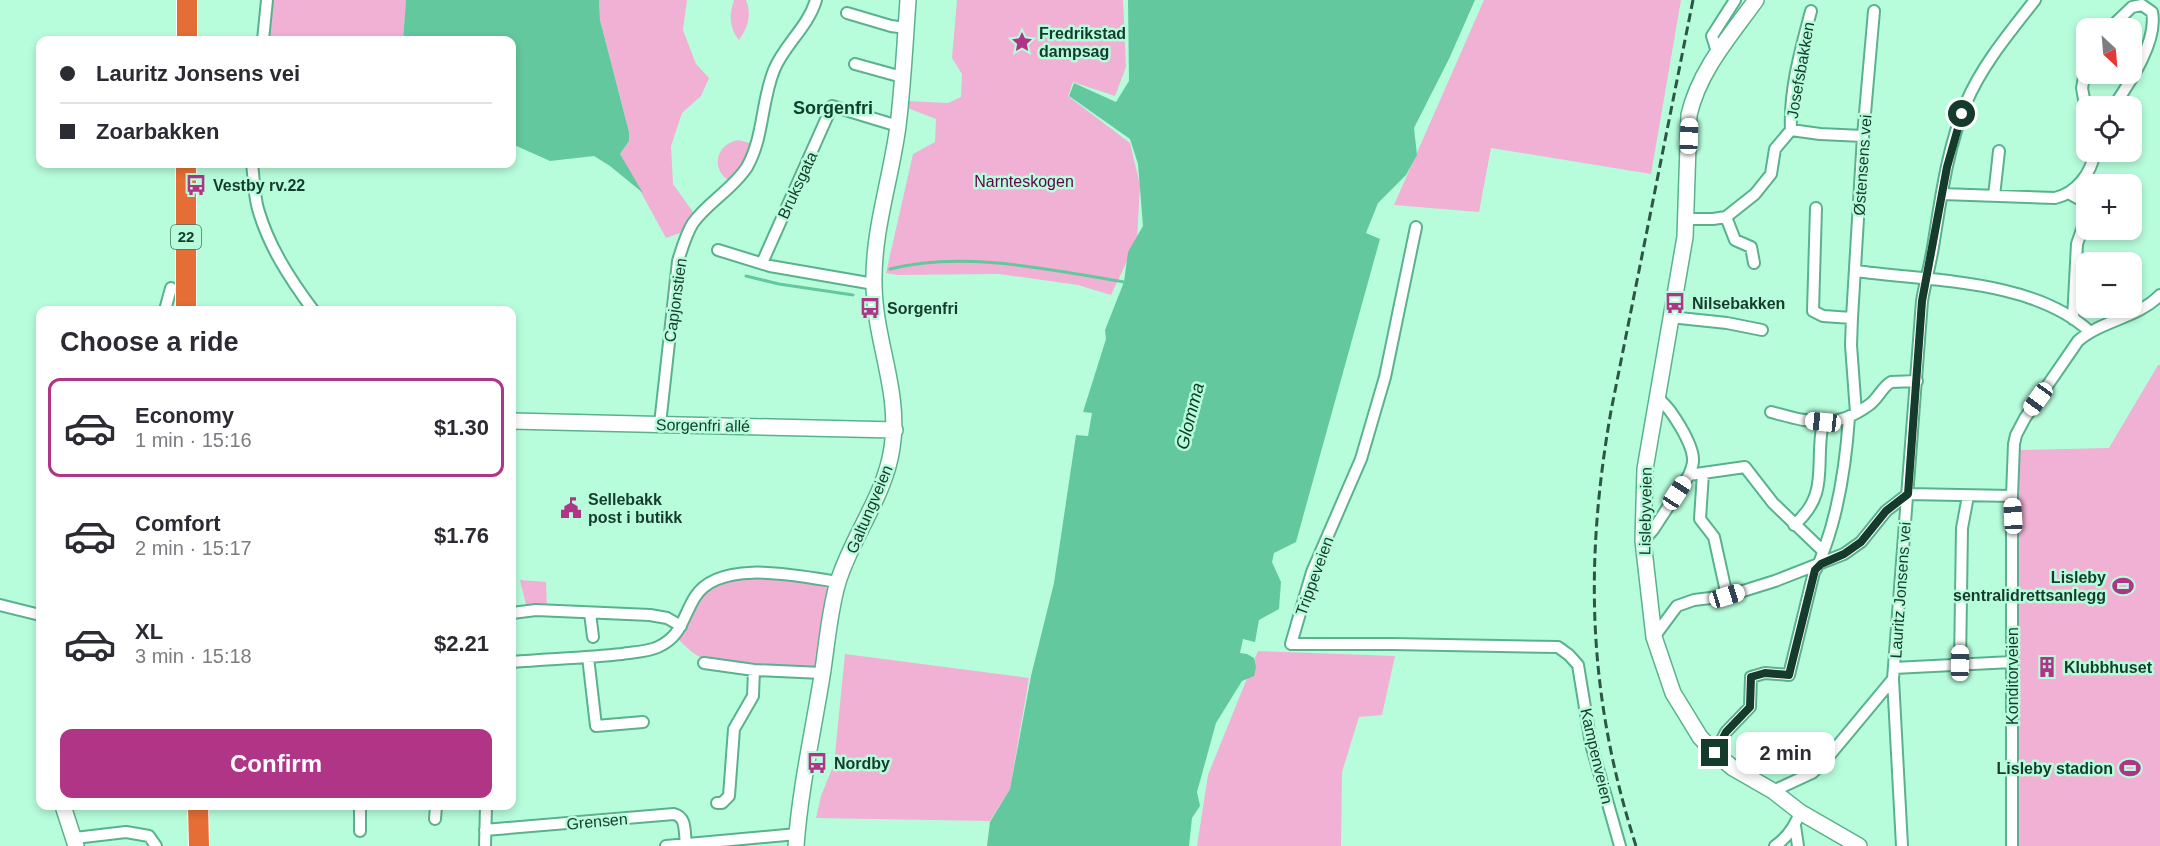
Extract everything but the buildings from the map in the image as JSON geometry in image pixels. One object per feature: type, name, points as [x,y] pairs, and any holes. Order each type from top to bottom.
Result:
[{"type":"highway","points":[[187,0],[187,36]]},
{"type":"highway","name":"22","points":[[186,168],[186,306]]},
{"type":"highway","points":[[198,810],[199,846]]},
{"type":"street","points":[[263,36],[267,0]]},
{"type":"street","name":"Capjonstien","points":[[660,424],[678,261],[687,236],[701,214],[728,189],[746,167],[757,144],[774,69],[809,16],[816,0]]},
{"type":"street","name":"Galtungveien","points":[[797,840],[838,582],[889,466],[895,430],[892,385],[881,346],[874,284],[875,248],[898,126],[908,0]]},
{"type":"street","points":[[1718,55],[1712,36],[1735,0]]},
{"type":"street","name":"Lislebyveien","points":[[1756,0],[1702,76],[1689,115],[1685,237],[1645,469],[1643,541],[1654,637],[1673,693],[1700,736],[1715,753],[1732,768],[1773,791],[1798,819],[1859,846]]},
{"type":"street","name":"Lauritz Jonsens vei","points":[[1902,846],[1893,673],[1922,301],[1950,153],[1966,102],[1995,54],[2035,0]]},
{"type":"street","points":[[2120,18],[2132,7],[2142,5],[2152,12],[2154,21],[2150,42],[2142,56]]},
{"type":"street","name":"Josefsbakken","points":[[1726,217],[1755,194],[1768,179],[1775,149],[1791,130],[1792,94],[1811,10]]},
{"type":"street","name":"Østensens vei","points":[[1715,753],[1726,732],[1750,707],[1751,677],[1765,673],[1789,675],[1814,572],[1821,564],[1840,491],[1852,415],[1852,318],[1863,136],[1874,11]]},
{"type":"street","points":[[847,13],[906,28]]},
{"type":"street","points":[[855,64],[902,77]]},
{"type":"street","name":"Bruksgata","points":[[762,263],[832,106],[898,126]]},
{"type":"street","name":"Josefsbakken","points":[[1791,130],[1804,133],[1863,136]]},
{"type":"street","points":[[1994,196],[1999,151]]},
{"type":"street","points":[[1942,194],[2055,198],[2070,194],[2088,172],[2092,162]]},
{"type":"street","points":[[253,168],[258,208],[272,248],[290,280],[310,306]]},
{"type":"street","points":[[2070,194],[2076,197]]},
{"type":"street","points":[[1816,208],[1814,311],[1823,316],[1852,318]]},
{"type":"street","points":[[1686,219],[1726,217],[1735,240],[1751,247],[1754,263]]},
{"type":"street","name":"Trippeveien","points":[[1416,227],[1385,377],[1361,459],[1312,572],[1291,644],[1558,647],[1578,665]]},
{"type":"street","points":[[2073,320],[2078,240]]},
{"type":"street","points":[[718,250],[771,266],[874,284]]},
{"type":"street","points":[[1856,271],[2008,291],[2043,303],[2089,331],[2147,306],[2160,295]]},
{"type":"street","points":[[166,306],[171,288]]},
{"type":"street","points":[[1670,317],[1727,323],[1762,330]]},
{"type":"street","name":"Konditorveien","points":[[2012,846],[2014,444],[2025,418],[2069,351],[2089,331]]},
{"type":"street","points":[[1771,412],[1823,422],[1836,422],[1852,415],[1873,401],[1891,382],[1917,381]]},
{"type":"street","points":[[1643,541],[1653,530],[1689,475],[1693,463],[1692,454],[1671,410],[1657,398]]},
{"type":"street","name":"Sorgenfri allé","points":[[516,421],[895,430]]},
{"type":"street","points":[[1794,525],[1808,510],[1817,494],[1819,439],[1823,422]]},
{"type":"street","points":[[1689,475],[1745,467],[1773,503],[1823,551]]},
{"type":"street","points":[[1703,473],[1700,519],[1714,537],[1727,596]]},
{"type":"street","points":[[1654,637],[1677,606],[1694,600],[1727,596],[1775,581],[1821,564],[1853,548],[1868,534],[1886,511],[1908,494],[2012,496]]},
{"type":"street","points":[[1960,663],[1962,528],[1968,496]]},
{"type":"street","points":[[516,662],[588,657],[654,649],[677,634],[695,597],[703,587],[734,573],[790,575],[838,582]]},
{"type":"street","points":[[0,605],[36,614]]},
{"type":"street","points":[[516,612],[536,610],[661,617],[681,626]]},
{"type":"street","points":[[590,614],[593,637]]},
{"type":"street","points":[[588,657],[596,726],[643,722]]},
{"type":"street","points":[[1773,791],[1812,773],[1824,762],[1893,673],[1960,663],[2012,662]]},
{"type":"street","points":[[705,663],[754,670],[822,673]]},
{"type":"street","name":"Kampenveien","points":[[1578,665],[1591,744],[1620,846]]},
{"type":"street","points":[[717,803],[722,803],[729,796],[734,729],[753,696],[754,670]]},
{"type":"street","points":[[64,810],[74,843],[132,832],[149,836],[156,846]]},
{"type":"street","points":[[360,810],[360,831]]},
{"type":"street","points":[[435,819],[436,810]]},
{"type":"street","points":[[485,846],[486,810]]},
{"type":"street","name":"Grensen","points":[[486,830],[674,814],[683,820],[686,844]]},
{"type":"street","points":[[1776,846],[1785,839],[1798,819]]},
{"type":"street","points":[[1798,819],[1798,846]]},
{"type":"street","points":[[666,846],[797,840]]},
{"type":"green space","points":[[267,0],[406,0],[403,36],[263,36]]},
{"type":"green space","points":[[599,0],[687,0],[683,30],[696,64],[709,78],[701,96],[682,113],[671,146],[673,184],[693,212],[680,233],[666,238],[620,154],[629,141],[629,132],[600,20]]},
{"type":"green space","points":[[734,0],[746,0],[749,11],[747,26],[739,40],[731,21]]},
{"type":"green space","name":"Narnteskogen","points":[[957,0],[1123,0],[1126,67],[1115,96],[1073,82],[1068,96],[1130,143],[1140,185],[1137,240],[1111,295],[1078,285],[999,274],[898,275],[886,273],[913,154],[935,142],[936,119],[905,107],[906,101],[948,103],[961,97],[962,74],[952,58]]},
{"type":"green space","points":[[1484,0],[1681,0],[1651,174],[1491,148],[1479,212],[1394,205]]},
{"type":"green space","points":[[738,140],[750,143],[749,153],[740,169],[728,180],[719,169],[718,157],[725,146]]},
{"type":"green space","points":[[2160,365],[2160,846],[2018,846],[2018,450],[2109,448]]},
{"type":"green space","points":[[735,577],[824,584],[831,594],[819,665],[814,669],[726,664],[700,657],[678,639],[693,607],[704,592],[722,581]]},
{"type":"green space","points":[[520,580],[546,582],[547,608],[527,609]]},
{"type":"green space","points":[[1258,651],[1395,656],[1382,715],[1359,717],[1342,772],[1341,846],[1197,846],[1208,775]]},
{"type":"green space","points":[[845,654],[1029,678],[1010,789],[990,821],[816,818],[821,796],[834,764]]},
{"type":"water","points":[[406,0],[599,0],[600,20],[629,132],[629,141],[620,154],[643,193],[594,156],[550,161],[516,146],[516,36],[403,36]]},
{"type":"water","name":"Glomma","points":[[1128,0],[1475,0],[1449,59],[1414,128],[1417,155],[1406,175],[1378,203],[1366,233],[1380,239],[1296,542],[1274,553],[1272,562],[1281,582],[1279,609],[1259,620],[1255,642],[1243,639],[1240,653],[1254,658],[1256,667],[1254,676],[1242,681],[1216,723],[1197,792],[1200,806],[1192,818],[1189,846],[987,846],[990,822],[1010,789],[1031,676],[1054,583],[1076,435],[1088,436],[1092,413],[1083,412],[1106,339],[1105,330],[1124,282],[1128,252],[1143,226],[1138,164],[1130,139],[1069,96],[1074,83],[1116,102],[1129,81]]},
{"type":"waterway","points":[[890,269],[947,261],[977,262],[1037,268],[1124,282]]},
{"type":"waterway","points":[[746,276],[779,284],[853,295]]},
{"type":"railway","points":[[1636,846],[1620,791],[1600,683],[1595,630],[1594,577],[1597,523],[1602,468],[1611,411],[1693,0]]},
{"type":"place","name":"Fredrikstad dampsag","points":[[1022,42]]},
{"type":"place","name":"Vestby rv.22","points":[[196,185]]},
{"type":"place","name":"Nilsebakken","points":[[1675,303]]},
{"type":"place","name":"Sorgenfri","points":[[870,308]]},
{"type":"place","name":"Sellebakk post i butikk","points":[[571,508]]},
{"type":"place","name":"Lisleby sentralidrettsanlegg","points":[[2123,586]]},
{"type":"place","name":"Klubbhuset","points":[[2047,667]]},
{"type":"place","name":"Nordby","points":[[817,763]]},
{"type":"place","name":"Lisleby stadion","points":[[2130,768]]},
{"type":"district","name":"Sorgenfri","points":[[833,108]]},
{"type":"route","points":[[1715,753],[1726,732],[1750,707],[1751,677],[1765,673],[1789,675],[1815,570],[1821,564],[1844,554],[1861,542],[1886,511],[1908,494],[1922,301],[1947,167],[1962,114]]}]
